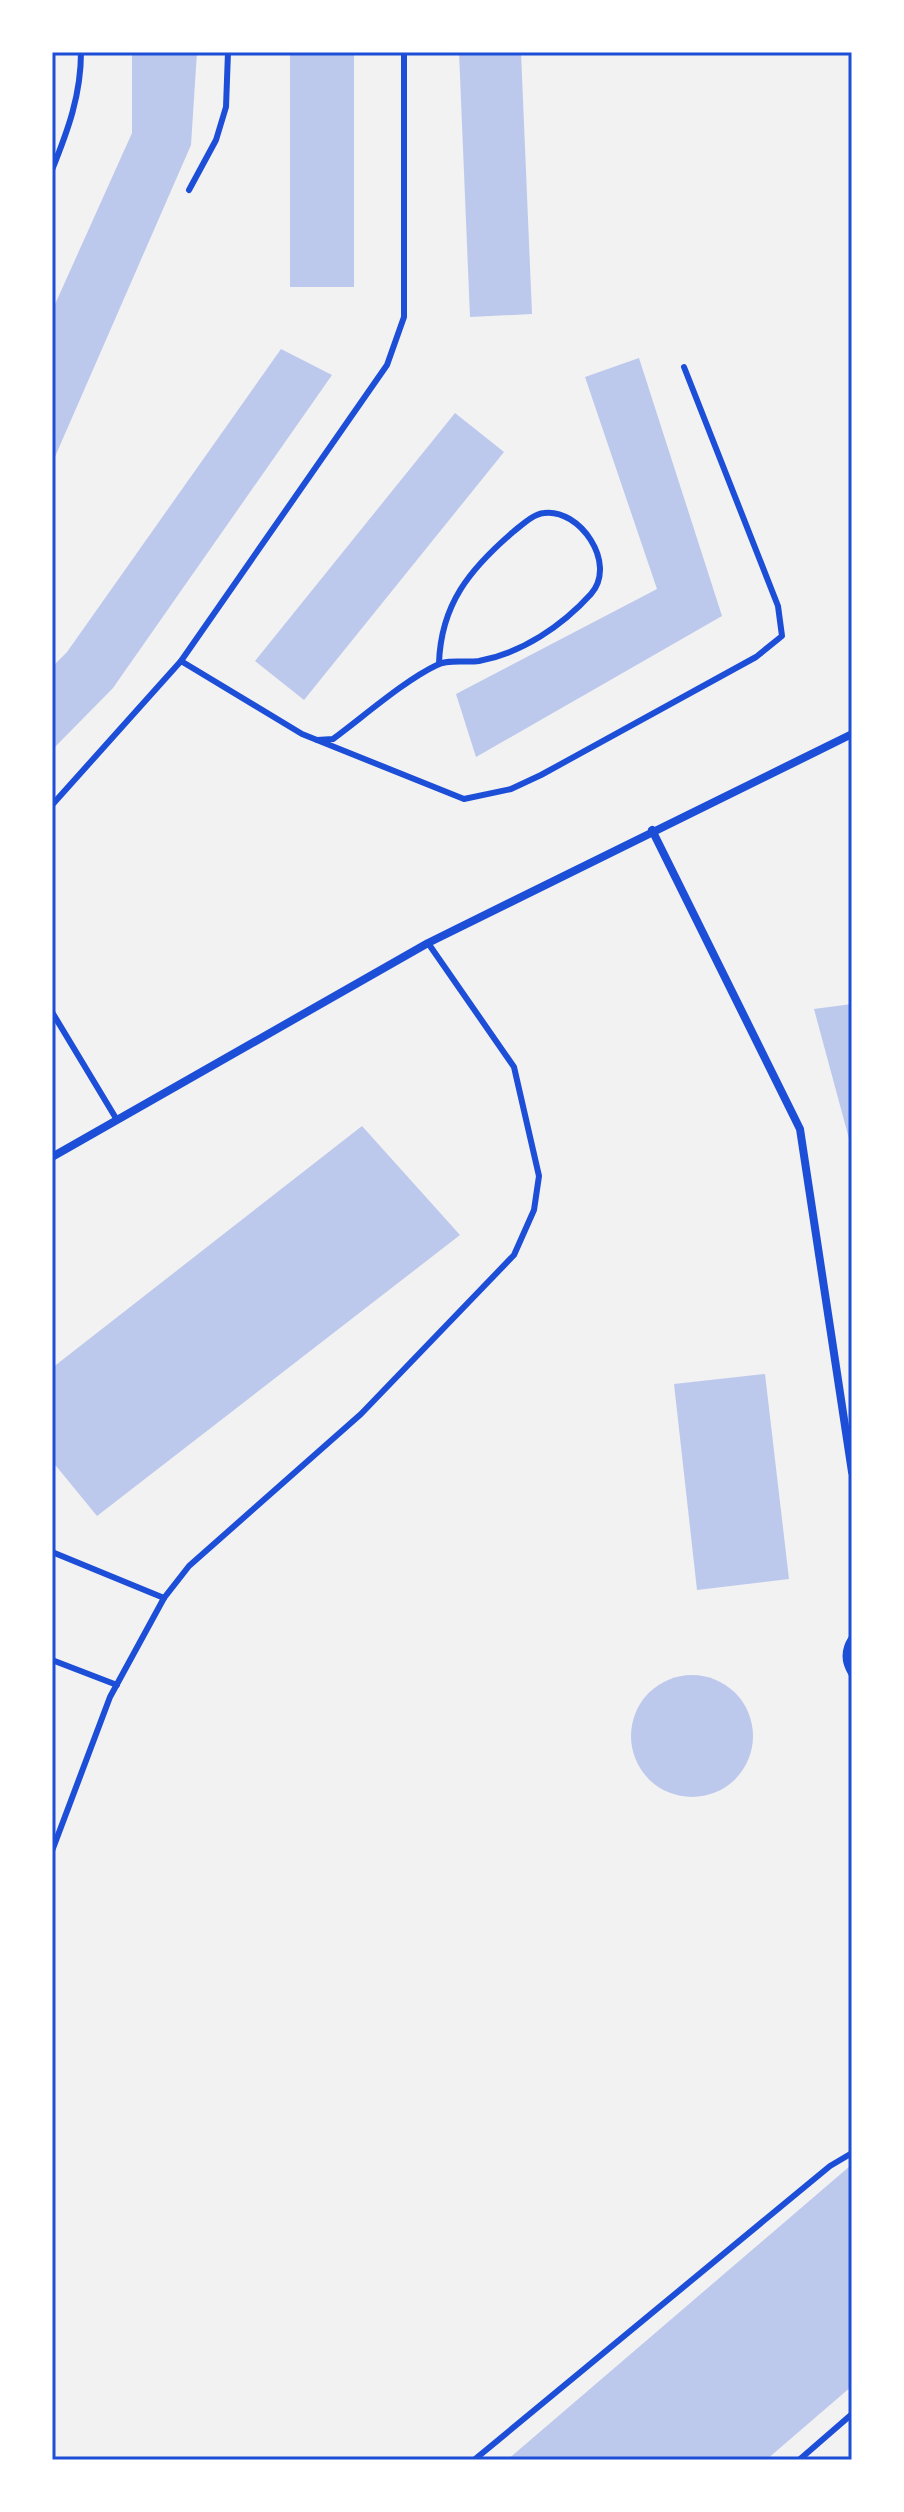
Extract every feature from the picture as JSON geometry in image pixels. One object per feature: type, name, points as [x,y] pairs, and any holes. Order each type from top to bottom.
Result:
[{"type":"street","points":[[52,1157],[428,943],[852,734]]},
{"type":"street","points":[[652,830],[800,1129],[852,1472]]},
{"type":"street","points":[[852,1639],[847,1646],[847,1664],[852,1673]]},
{"type":"lane","points":[[52,170],[71,123],[81,85],[81,52]]},
{"type":"lane","points":[[189,190],[216,140],[226,107],[228,52]]},
{"type":"lane","points":[[52,805],[181,661],[387,365],[404,317],[404,52]]},
{"type":"lane","points":[[181,661],[317,740],[464,799],[511,789],[756,657],[782,636],[778,606],[684,367]]},
{"type":"lane","points":[[317,740],[333,739],[439,663],[481,661],[550,633],[594,591],[601,575],[601,557],[595,543],[564,517],[544,512],[526,521],[490,552],[450,605],[440,631],[439,663]]},
{"type":"lane","points":[[52,1851],[117,1685],[164,1598],[189,1566],[361,1414],[514,1255],[534,1210],[539,1176],[514,1067],[428,943]]},
{"type":"lane","points":[[52,1012],[117,1120]]},
{"type":"lane","points":[[52,1552],[164,1598]]},
{"type":"lane","points":[[52,1660],[117,1685]]},
{"type":"lane","points":[[474,2460],[830,2166],[852,2153]]},
{"type":"lane","points":[[799,2460],[852,2414]]},
{"type":"building","points":[[132,52],[197,52],[191,145],[54,459],[52,311],[132,133]]},
{"type":"building","points":[[290,52],[354,52],[354,287],[290,287]]},
{"type":"building","points":[[459,52],[521,52],[532,314],[470,317]]},
{"type":"building","points":[[281,349],[332,375],[113,688],[52,750],[52,667],[67,652]]},
{"type":"building","points":[[639,358],[722,616],[476,757],[456,694],[657,589],[585,377]]},
{"type":"building","points":[[455,413],[504,452],[304,700],[255,661]]},
{"type":"building","points":[[852,1004],[852,1146],[851,1146],[814,1009]]},
{"type":"building","points":[[362,1126],[460,1235],[97,1516],[52,1461],[52,1368]]},
{"type":"building","points":[[765,1374],[789,1579],[697,1590],[674,1384]]},
{"type":"building","points":[[692,1675],[715,1680],[735,1693],[748,1713],[753,1736],[748,1759],[735,1779],[715,1792],[692,1797],[669,1792],[649,1779],[636,1759],[631,1736],[636,1713],[649,1693],[669,1680]]},
{"type":"building","points":[[850,2166],[852,2386],[766,2460],[507,2460]]}]
